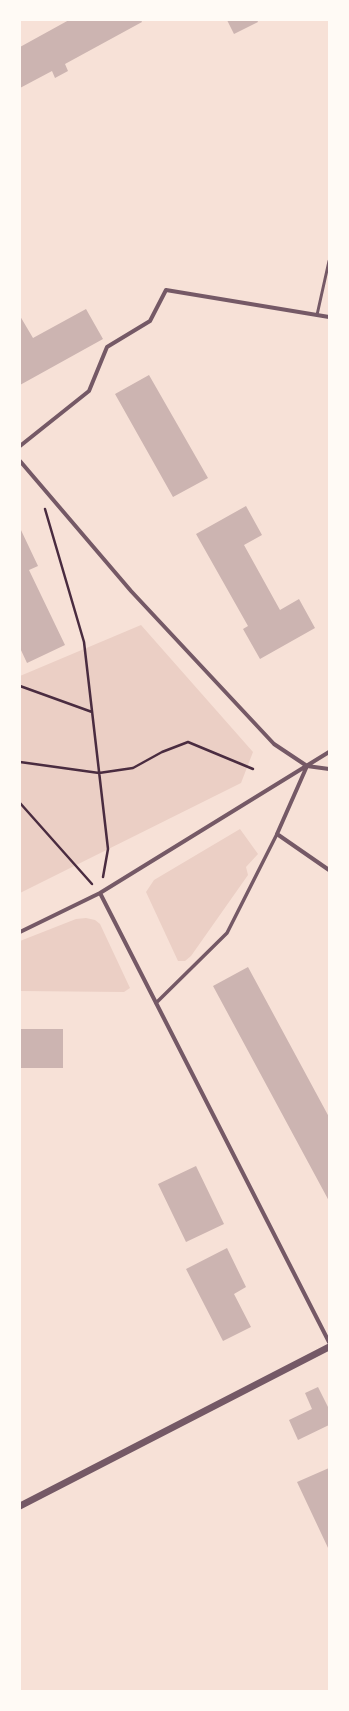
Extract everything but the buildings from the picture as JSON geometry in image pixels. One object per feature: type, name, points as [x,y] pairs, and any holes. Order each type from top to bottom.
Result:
[{"type":"street","points":[[20,446],[89,391],[107,347],[150,321],[166,290],[329,317]]},
{"type":"street","points":[[20,461],[131,591],[274,744],[307,766],[329,769]]},
{"type":"street","points":[[20,932],[100,893],[329,752]]},
{"type":"street","points":[[156,1003],[228,933],[277,834],[307,766]]},
{"type":"street","points":[[277,834],[329,870]]},
{"type":"street","points":[[100,893],[329,1342]]},
{"type":"street","points":[[20,1506],[329,1346]]},
{"type":"lane","points":[[317,315],[329,261]]},
{"type":"path","points":[[43,502],[84,642],[108,849],[100,893]]},
{"type":"path","points":[[20,686],[92,712]]},
{"type":"path","points":[[20,762],[99,773],[133,768],[162,752],[188,742],[254,769]]},
{"type":"path","points":[[20,803],[100,893]]},
{"type":"shaded area","points":[[141,625],[253,752],[241,783],[20,893],[20,676]]},
{"type":"shaded area","points":[[240,829],[258,854],[246,867],[248,875],[191,956],[185,961],[178,961],[146,892],[154,880]]},
{"type":"shaded area","points":[[86,918],[95,920],[100,924],[130,988],[124,992],[20,991],[20,941],[76,919]]}]
